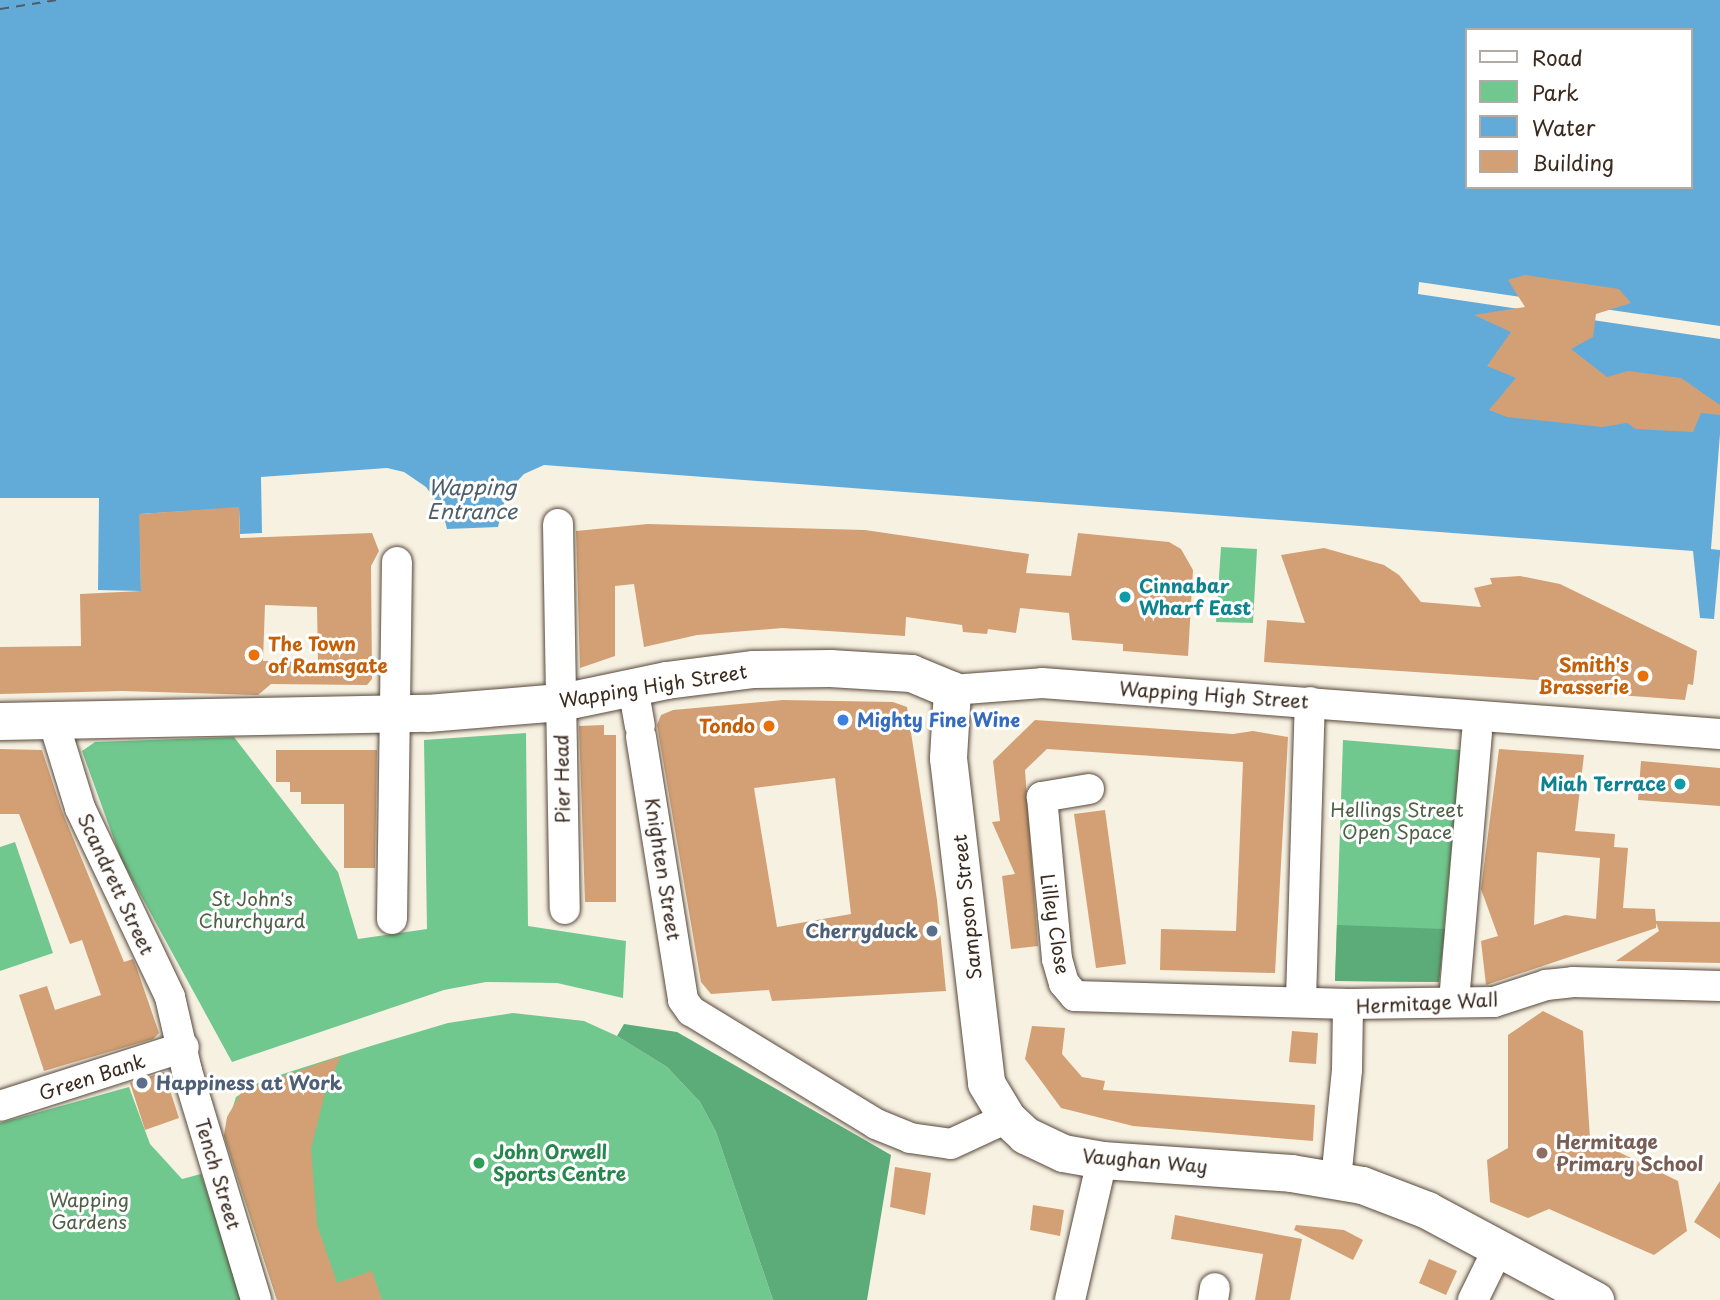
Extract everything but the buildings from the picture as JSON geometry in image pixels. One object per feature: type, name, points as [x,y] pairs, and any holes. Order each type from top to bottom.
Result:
[{"type":"street","name":"Pier Head","points":[[558,524],[565,909]]},
{"type":"street","points":[[392,919],[397,562]]},
{"type":"street","name":"Wapping High Street","points":[[0,721],[393,715],[561,702],[726,672],[830,668],[911,673],[952,690],[1042,683],[1720,734]]},
{"type":"street","name":"Knighten Street","points":[[633,687],[683,1000],[691,1011],[876,1124],[910,1138],[951,1144],[1007,1118]]},
{"type":"street","name":"Sampson Street","points":[[952,690],[948,758],[984,1065],[993,1098],[1007,1118]]},
{"type":"street","points":[[1301,1000],[1310,702]]},
{"type":"street","name":"Scandrett Street","points":[[53,720],[80,808],[141,942],[164,979],[184,1046]]},
{"type":"street","points":[[1454,1001],[1476,733]]},
{"type":"street","name":"Lilley Close","points":[[1089,789],[1042,797],[1057,959],[1064,983],[1076,996],[1301,1000],[1348,1004]]},
{"type":"street","name":"Hermitage Wall","points":[[1335,1180],[1347,1070],[1348,1004],[1494,1002],[1546,985],[1573,982],[1720,986]]},
{"type":"street","name":"Green Bank","points":[[0,1106],[184,1046]]},
{"type":"street","name":"Tench Street","points":[[184,1046],[187,1071],[256,1300]]},
{"type":"street","name":"Vaughan Way","points":[[1007,1118],[1043,1147],[1102,1160],[1335,1180],[1427,1210],[1595,1300]]},
{"type":"street","points":[[1070,1300],[1102,1160]]},
{"type":"street","points":[[1473,1300],[1498,1249]]},
{"type":"green space","points":[[1221,547],[1257,549],[1253,623],[1216,622]]},
{"type":"green space","name":"St John's Churchyard","points":[[526,733],[528,926],[626,941],[623,998],[557,983],[486,982],[444,990],[232,1062],[121,859],[82,751],[95,742],[234,737],[338,872],[358,939],[427,929],[424,740]]},
{"type":"green space","name":"Hellings Street Open Space","points":[[1343,740],[1461,750],[1439,982],[1335,981]]},
{"type":"green space","points":[[15,842],[53,953],[0,971],[0,847]]},
{"type":"green space","points":[[1337,925],[1445,929],[1439,982],[1335,981]]},
{"type":"green space","name":"John Orwell Sports Centre","points":[[513,1013],[584,1021],[617,1036],[667,1067],[700,1102],[716,1132],[773,1300],[277,1300],[224,1136],[236,1097],[261,1081],[374,1045],[448,1023]]},
{"type":"green space","points":[[624,1024],[677,1032],[891,1155],[867,1300],[773,1300],[716,1132],[700,1102],[667,1067],[617,1036]]},
{"type":"green space","name":"Wapping Gardens","points":[[129,1087],[150,1144],[182,1179],[201,1174],[243,1300],[0,1300],[0,1123]]},
{"type":"water","name":"Wapping Entrance","points":[[0,0],[1720,0],[1720,554],[1714,619],[1700,618],[1693,551],[544,465],[524,474],[507,492],[498,527],[447,529],[442,509],[426,487],[404,472],[387,468],[261,477],[262,533],[240,534],[239,508],[140,514],[141,591],[98,590],[99,498],[0,498]]},
{"type":"pier","points":[[1419,282],[1720,326],[1720,339],[1418,294]]},
{"type":"pier","points":[[1720,434],[1720,550],[1711,549]]},
{"type":"ferry route","points":[[0,9],[57,0]]},
{"type":"place","name":"Cinnabar Wharf East","points":[[1125,597]]},
{"type":"place","name":"The Town of Ramsgate","points":[[254,655]]},
{"type":"place","name":"Smith's Brasserie","points":[[1643,676]]},
{"type":"place","name":"Mighty Fine Wine","points":[[843,720]]},
{"type":"place","name":"Tondo","points":[[769,726]]},
{"type":"place","name":"Miah Terrace","points":[[1680,784]]},
{"type":"place","name":"Cherryduck","points":[[932,931]]},
{"type":"place","name":"Happiness at Work","points":[[142,1083]]},
{"type":"place","name":"Hermitage Primary School","points":[[1542,1153]]},
{"type":"place","name":"John Orwell Sports Centre","points":[[479,1163]]}]
